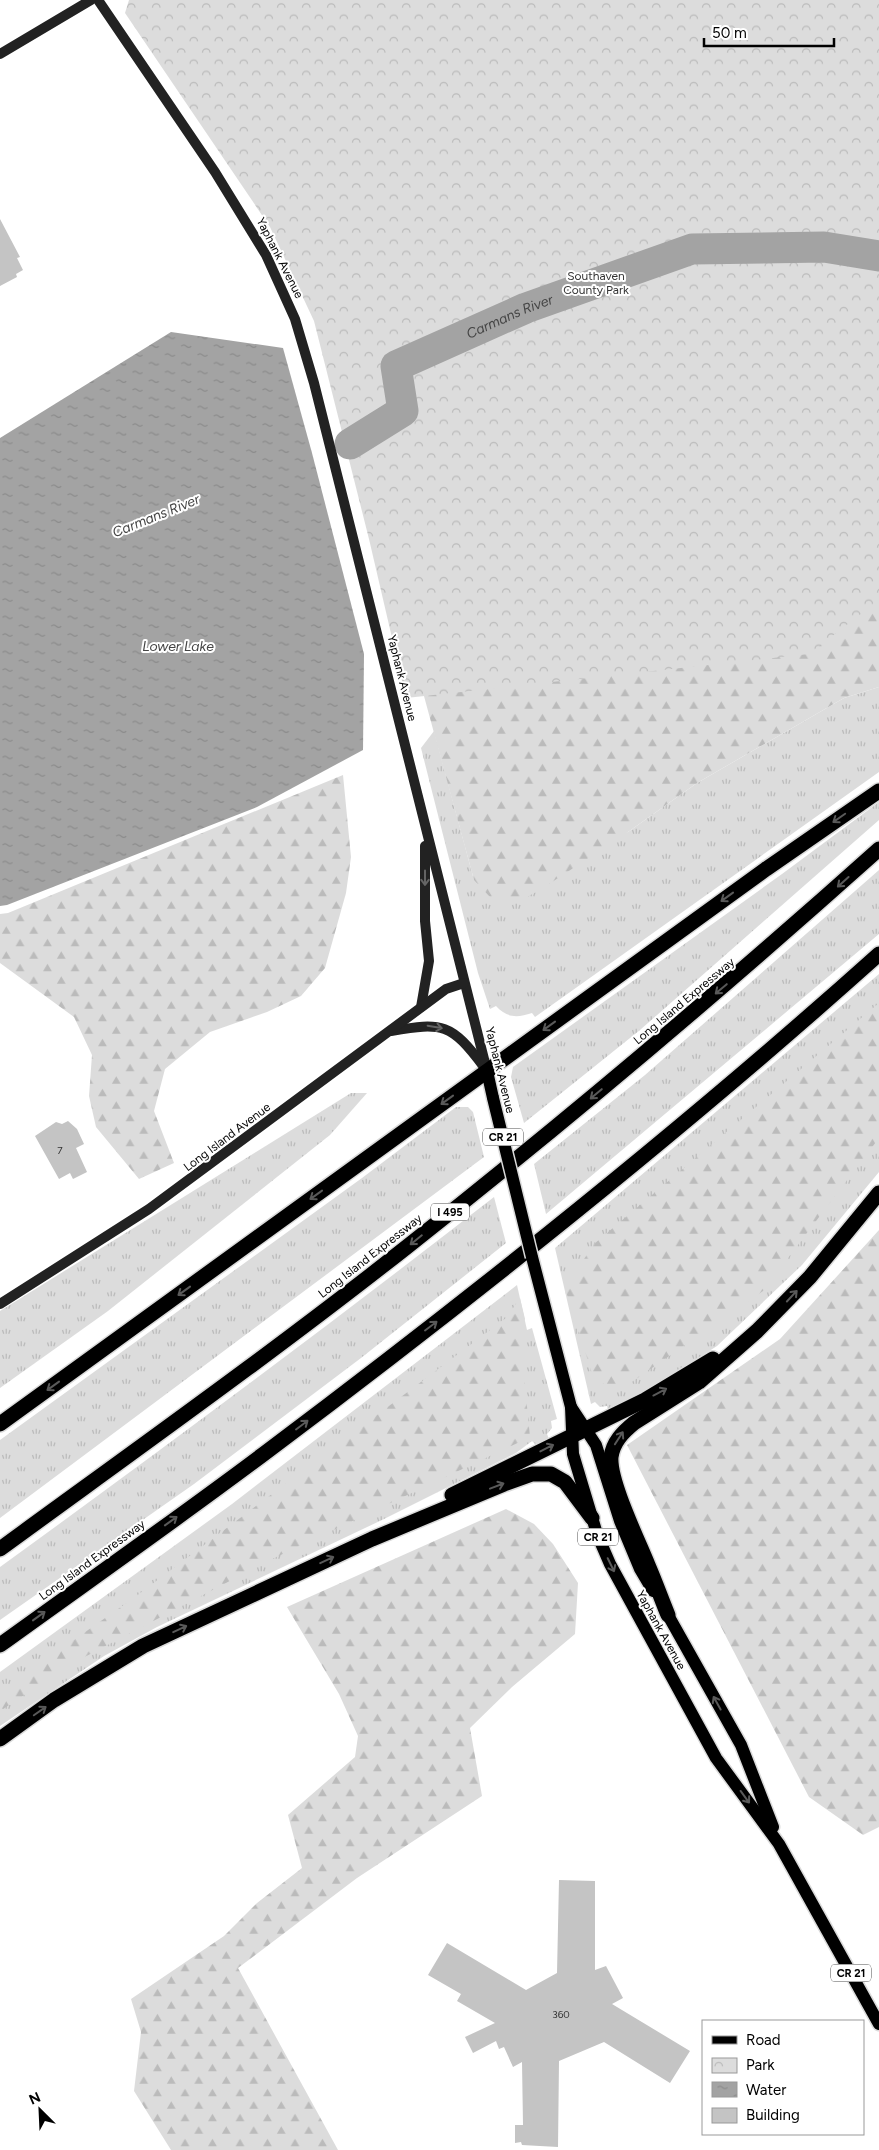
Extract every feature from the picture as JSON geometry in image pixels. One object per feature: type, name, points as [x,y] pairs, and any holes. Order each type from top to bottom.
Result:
[{"type":"highway","points":[[0,1424],[766,869],[879,791]]},
{"type":"highway","name":"Long Island Expressway","points":[[0,1549],[220,1390],[407,1247],[586,1102],[757,959],[879,849]]},
{"type":"highway","name":"Long Island Expressway","points":[[0,1645],[266,1452],[455,1309],[628,1169],[808,1017],[879,954]]},
{"type":"highway","points":[[668,1615],[618,1488],[611,1464],[613,1447],[624,1430],[700,1382],[757,1331],[810,1277],[879,1193]]},
{"type":"highway","points":[[372,1539],[456,1493],[670,1387],[757,1331]]},
{"type":"highway","points":[[0,1739],[54,1700],[143,1646],[372,1539],[504,1484],[532,1474],[551,1474],[564,1482],[592,1518]]},
{"type":"main road","points":[[0,54],[92,0]]},
{"type":"main road","name":"Yaphank Avenue","points":[[98,0],[240,212],[266,255],[295,319],[314,383],[494,1098],[547,1318],[579,1432],[573,1454],[592,1518],[610,1564],[716,1758],[779,1844],[879,2024]]},
{"type":"main road","points":[[421,1007],[429,960],[425,921],[425,830]]},
{"type":"main road","name":"Long Island Avenue","points":[[0,1304],[110,1236],[172,1193],[446,989],[464,983]]},
{"type":"main road","points":[[387,1032],[430,1025],[441,1027],[452,1033],[469,1048],[487,1071]]},
{"type":"main road","name":"Yaphank Avenue","points":[[579,1432],[596,1445],[613,1499],[640,1569],[741,1745],[779,1844]]},
{"type":"green space","name":"Southaven County Park","points":[[129,0],[879,0],[879,600],[809,654],[406,698],[369,539],[314,321],[270,227],[125,13]]},
{"type":"green space","points":[[879,275],[879,687],[844,698],[697,783],[628,832],[522,900],[490,897],[474,880],[415,663]]},
{"type":"green space","points":[[879,687],[879,772],[535,1017],[532,1013],[522,1016],[508,1015],[496,1006],[490,1009],[478,973],[421,748],[434,731],[474,880],[628,832],[697,783],[844,698]]},
{"type":"green space","points":[[343,775],[351,857],[346,893],[325,968],[301,996],[267,1012],[210,1032],[165,1069],[154,1111],[174,1163],[139,1179],[96,1127],[89,1096],[92,1055],[74,1017],[0,963],[0,914],[8,913]]},
{"type":"green space","points":[[879,802],[879,820],[640,1030],[524,1123],[511,1077],[513,1067]]},
{"type":"green space","points":[[879,870],[879,934],[546,1214],[534,1164],[645,1075]]},
{"type":"green space","points":[[879,974],[879,1172],[802,1265],[717,1346],[637,1397],[608,1410],[607,1406],[600,1407],[595,1402],[591,1404],[555,1248]]},
{"type":"green space","points":[[879,1003],[879,1138],[763,1291],[626,1386],[595,1383],[565,1288],[594,1244]]},
{"type":"green space","points":[[351,1093],[367,1093],[330,1135],[108,1311],[0,1388],[0,1311]]},
{"type":"green space","points":[[456,1107],[468,1107],[473,1112],[484,1157],[0,1518],[0,1440],[362,1178]]},
{"type":"green space","points":[[494,1197],[506,1243],[361,1358],[194,1484],[0,1620],[0,1567],[249,1384]]},
{"type":"green space","points":[[879,1230],[879,1827],[863,1835],[809,1797],[627,1445],[780,1339]]},
{"type":"green space","points":[[517,1285],[527,1330],[532,1328],[557,1419],[551,1421],[552,1428],[547,1434],[549,1439],[536,1445],[532,1441],[516,1453],[384,1519],[157,1627],[104,1656],[0,1726],[0,1672],[232,1504]]},
{"type":"green space","points":[[520,1298],[525,1319],[520,1336],[530,1437],[270,1560],[75,1662],[0,1711],[0,1692],[135,1597],[506,1318]]},
{"type":"green space","points":[[506,1509],[534,1524],[553,1544],[578,1583],[575,1634],[512,1687],[470,1728],[482,1796],[357,1878],[238,1968],[338,2150],[171,2150],[134,2091],[141,2032],[131,1999],[224,1936],[257,1903],[302,1868],[288,1815],[355,1757],[358,1736],[339,1694],[287,1607]]},
{"type":"water","name":"Lower Lake","points":[[171,332],[283,348],[364,654],[363,750],[257,807],[7,905],[0,906],[0,438]]},
{"type":"building","points":[[0,219],[20,257],[17,258],[23,270],[16,274],[17,277],[0,286]]},
{"type":"building","points":[[68,1121],[77,1129],[84,1144],[76,1148],[87,1172],[73,1179],[70,1173],[59,1179],[35,1136],[56,1122],[62,1124]]},
{"type":"building","points":[[559,1880],[595,1881],[595,1970],[606,1966],[623,1998],[612,2004],[690,2051],[670,2083],[604,2042],[559,2061],[558,2147],[522,2145],[521,2142],[515,2143],[515,2125],[523,2125],[522,2062],[513,2067],[504,2047],[499,2049],[496,2041],[473,2053],[465,2037],[495,2023],[457,2001],[461,1994],[428,1975],[447,1943],[526,1990],[557,1973]]},
{"type":"waterway","name":"Carmans River","points":[[350,444],[403,411],[396,366],[526,308],[692,249],[824,247],[879,256]]}]
